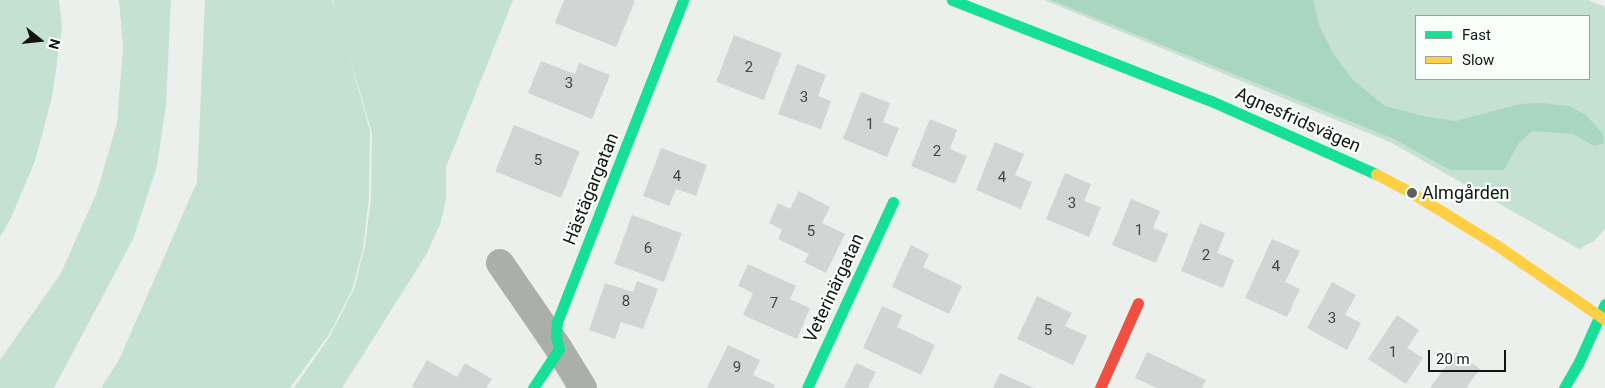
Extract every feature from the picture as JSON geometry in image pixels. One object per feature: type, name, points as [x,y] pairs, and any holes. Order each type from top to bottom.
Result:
[{"type":"street","name":"Hästägargatan","points":[[559,349],[556,335],[557,322],[684,0]]},
{"type":"street","name":"Agnesfridsvägen","points":[[952,0],[1209,100],[1362,167],[1412,193],[1494,244],[1603,319]]},
{"type":"street","name":"Veterinärgatan","points":[[807,388],[893,202]]},
{"type":"street","points":[[500,264],[559,349],[583,388]]},
{"type":"street","points":[[1100,388],[1138,303]]},
{"type":"street","points":[[1564,388],[1603,319],[1605,304]]},
{"type":"street","points":[[533,388],[559,349]]},
{"type":"green space","points":[[0,0],[59,0],[62,28],[52,97],[35,161],[10,220],[0,237]]},
{"type":"green space","points":[[119,0],[171,0],[166,105],[157,166],[133,239],[54,388],[0,388],[0,360],[61,273],[97,192],[117,123],[123,47]]},
{"type":"green space","points":[[205,0],[332,0],[336,11],[333,0],[513,0],[446,167],[446,199],[441,222],[426,255],[342,388],[294,388],[330,336],[354,289],[365,246],[371,198],[372,133],[347,48],[370,131],[369,197],[363,249],[352,290],[330,333],[290,388],[101,388],[119,360],[197,182]]},
{"type":"green space","points":[[1044,0],[1588,0],[1605,7],[1605,229],[1594,241],[1579,249],[1390,142]]},
{"type":"green space","points":[[1051,0],[1313,0],[1320,28],[1335,56],[1353,80],[1385,106],[1427,117],[1456,121],[1520,104],[1541,103],[1569,106],[1586,115],[1603,134],[1604,143],[1594,146],[1573,134],[1532,131],[1518,144],[1504,170],[1450,170],[1394,139]]},
{"type":"building","points":[[564,0],[635,1],[616,47],[555,23]]},
{"type":"building","points":[[734,35],[782,53],[764,100],[716,82]]},
{"type":"building","points":[[541,61],[575,74],[579,63],[610,75],[592,119],[528,93]]},
{"type":"building","points":[[797,64],[826,75],[818,96],[831,101],[821,129],[778,114]]},
{"type":"building","points":[[861,92],[890,103],[883,122],[899,128],[887,157],[843,139]]},
{"type":"building","points":[[930,119],[957,130],[950,149],[967,156],[955,184],[911,166]]},
{"type":"building","points":[[514,125],[580,152],[561,198],[495,171]]},
{"type":"building","points":[[995,142],[1024,154],[1015,175],[1032,182],[1021,209],[976,190]]},
{"type":"building","points":[[661,148],[707,165],[696,196],[676,189],[669,206],[643,196]]},
{"type":"building","points":[[1065,173],[1091,184],[1084,201],[1101,207],[1089,237],[1046,219]]},
{"type":"building","points":[[799,191],[830,207],[822,223],[845,234],[826,273],[804,262],[809,254],[778,239],[782,230],[769,223],[778,203],[790,209]]},
{"type":"building","points":[[1131,199],[1160,211],[1153,228],[1168,234],[1156,263],[1112,245]]},
{"type":"building","points":[[632,215],[682,233],[664,282],[614,264]]},
{"type":"building","points":[[1200,223],[1225,233],[1217,253],[1234,260],[1223,288],[1181,271]]},
{"type":"building","points":[[1272,239],[1300,251],[1285,282],[1300,289],[1287,317],[1245,298]]},
{"type":"building","points":[[911,245],[929,254],[923,267],[962,286],[949,314],[892,287]]},
{"type":"building","points":[[748,264],[796,286],[790,299],[810,308],[797,339],[743,315],[753,293],[738,286]]},
{"type":"building","points":[[637,281],[658,289],[643,329],[621,322],[615,339],[589,330],[605,283],[633,292]]},
{"type":"building","points":[[1332,282],[1356,295],[1345,315],[1361,323],[1347,350],[1307,328]]},
{"type":"building","points":[[1037,296],[1072,313],[1065,326],[1087,336],[1073,365],[1017,339]]},
{"type":"building","points":[[882,306],[902,315],[897,327],[935,345],[921,375],[863,348]]},
{"type":"building","points":[[1397,315],[1419,330],[1407,348],[1423,358],[1406,384],[1368,359]]},
{"type":"building","points":[[728,345],[760,360],[753,375],[775,385],[774,388],[707,388]]},
{"type":"building","points":[[1147,352],[1206,380],[1202,388],[1157,388],[1135,378]]},
{"type":"building","points":[[1456,352],[1480,369],[1466,388],[1430,388]]},
{"type":"building","points":[[427,360],[457,377],[465,363],[492,379],[486,388],[415,388],[412,386]]},
{"type":"building","points":[[856,363],[876,372],[868,388],[844,388]]},
{"type":"building","points":[[1000,373],[1034,388],[993,388]]},
{"type":"traffic: fast","points":[[533,388],[559,349],[556,335],[557,322],[683,0]]},
{"type":"traffic: fast","points":[[952,0],[1209,100],[1376,174]]},
{"type":"traffic: fast","points":[[807,388],[893,202]]},
{"type":"traffic: fast","points":[[1564,388],[1578,364],[1605,304]]},
{"type":"traffic: slow","points":[[1376,174],[1412,193],[1495,244],[1605,320]]},
{"type":"traffic: jam","points":[[1100,388],[1138,303]]},
{"type":"place","name":"Almgården","points":[[1412,193]]}]
